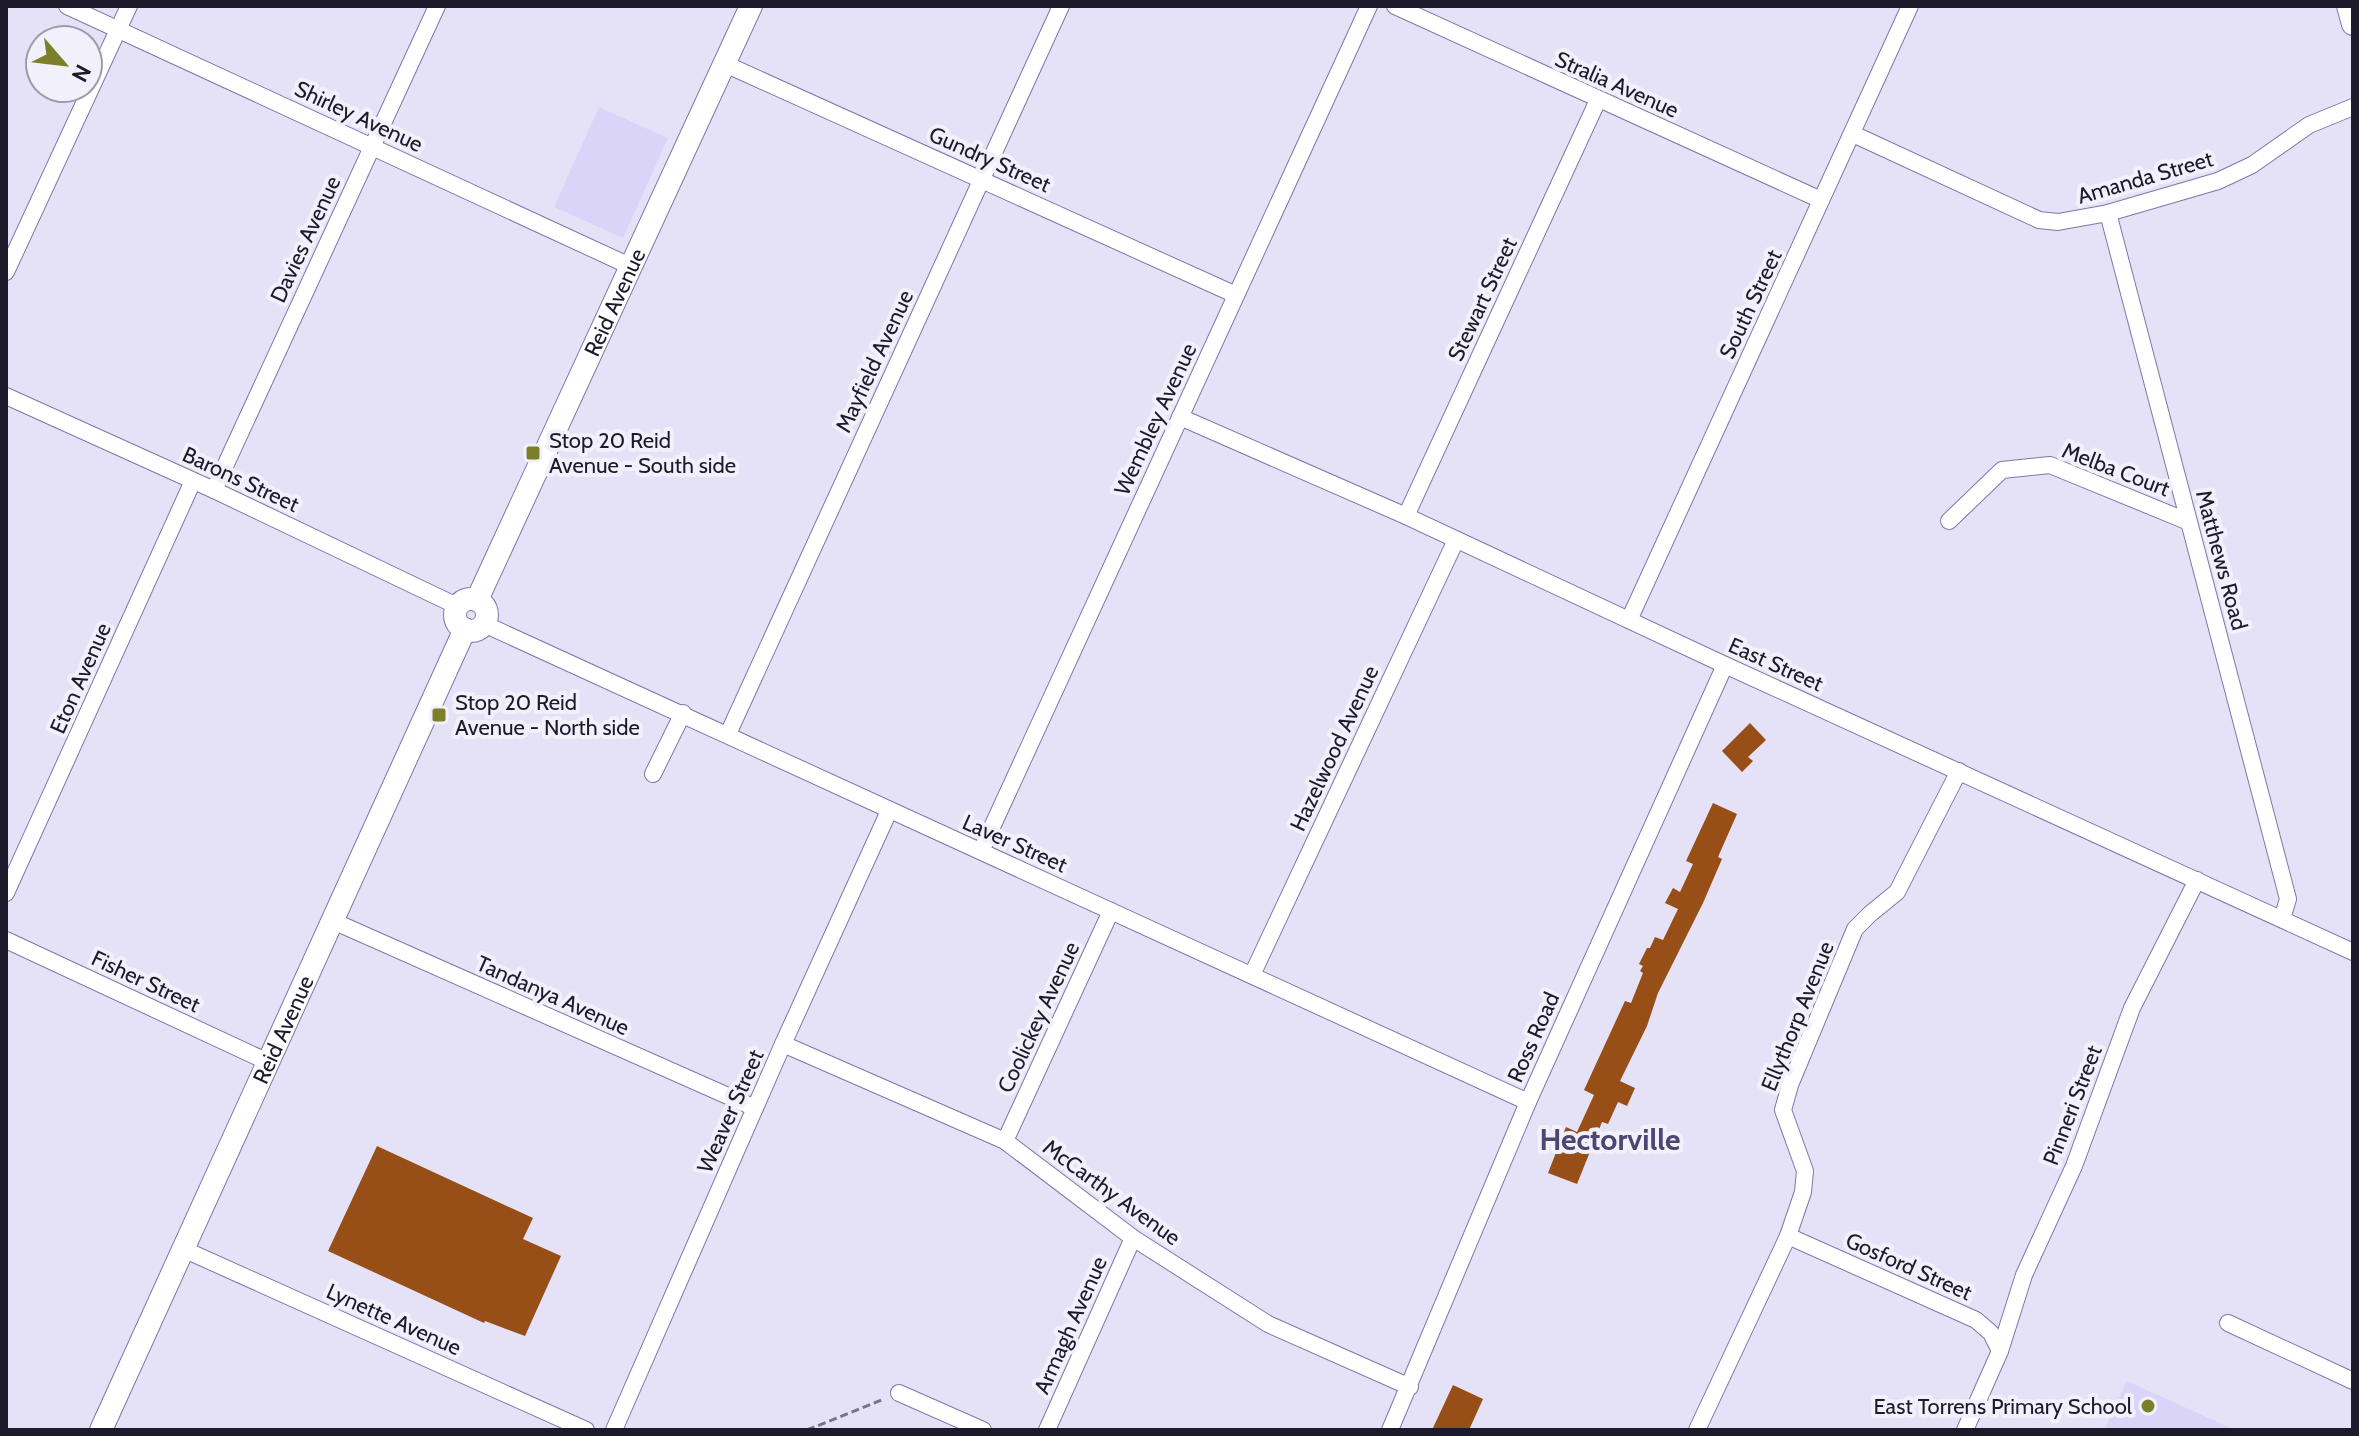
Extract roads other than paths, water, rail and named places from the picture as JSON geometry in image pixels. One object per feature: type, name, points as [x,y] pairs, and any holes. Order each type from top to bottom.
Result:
[{"type":"street","name":"Shirley Avenue","points":[[67,6],[632,267]]},
{"type":"street","points":[[6,272],[129,6]]},
{"type":"street","name":"Davies Avenue","points":[[214,490],[437,6]]},
{"type":"street","name":"Reid Avenue","points":[[467,603],[632,267],[751,6]]},
{"type":"street","name":"Mayfield Avenue","points":[[728,734],[1061,6]]},
{"type":"street","name":"Wembley Avenue","points":[[981,851],[1369,6]]},
{"type":"street","name":"Stralia Avenue","points":[[1395,6],[1821,200]]},
{"type":"street","name":"South Street","points":[[1629,620],[1910,6]]},
{"type":"street","points":[[2348,6],[2353,24]]},
{"type":"street","name":"Gundry Street","points":[[725,64],[1236,295]]},
{"type":"street","name":"Stewart Street","points":[[1406,516],[1598,100]]},
{"type":"street","name":"Amanda Street","points":[[1853,134],[2039,220],[2058,222],[2108,213],[2218,181],[2252,165],[2309,125],[2353,107]]},
{"type":"street","name":"Matthews Road","points":[[2108,213],[2288,899],[2282,919]]},
{"type":"street","name":"Barons Street","points":[[6,396],[467,603]]},
{"type":"street","name":"East Street","points":[[1180,417],[1406,516],[2353,952]]},
{"type":"street","name":"Melba Court","points":[[1949,521],[2002,470],[2050,465],[2189,522]]},
{"type":"street","name":"Eton Avenue","points":[[6,893],[193,481]]},
{"type":"street","name":"Hazelwood Avenue","points":[[1252,975],[1456,540]]},
{"type":"street","points":[[467,603],[486,608],[487,616],[474,627]]},
{"type":"street","name":"Reid Avenue","points":[[101,1430],[333,921],[474,627]]},
{"type":"street","name":"Laver Street","points":[[474,627],[683,713],[889,811],[1528,1102]]},
{"type":"street","name":"Ross Road","points":[[1390,1430],[1528,1102],[1725,665]]},
{"type":"street","points":[[653,774],[683,713]]},
{"type":"street","name":"Ellythorp Avenue","points":[[1697,1430],[1788,1236],[1803,1192],[1805,1171],[1783,1110],[1790,1085],[1855,929],[1897,892],[1959,771]]},
{"type":"street","name":"Weaver Street","points":[[614,1430],[889,811]]},
{"type":"street","name":"Pinneri Street","points":[[1965,1430],[2000,1351],[2024,1275],[2074,1166],[2132,1008],[2197,880]]},
{"type":"street","name":"Coolickey Avenue","points":[[1005,1141],[1111,911]]},
{"type":"street","name":"Tandanya Avenue","points":[[333,921],[755,1108]]},
{"type":"street","name":"Fisher Street","points":[[6,940],[268,1062]]},
{"type":"street","name":"McCarthy Avenue","points":[[783,1044],[1005,1141],[1133,1238],[1268,1324],[1410,1387]]},
{"type":"street","name":"Gosford Street","points":[[1788,1236],[1976,1320],[1991,1333],[2000,1351]]},
{"type":"street","name":"Armagh Avenue","points":[[1047,1430],[1133,1238]]},
{"type":"street","name":"Lynette Avenue","points":[[183,1249],[586,1430]]},
{"type":"street","points":[[2228,1323],[2353,1381]]},
{"type":"street","points":[[899,1393],[983,1430]]},
{"type":"place","name":"Stop 20 Reid Avenue - South side","points":[[533,453]]},
{"type":"place","name":"Stop 20 Reid Avenue - North side","points":[[439,715]]},
{"type":"place","name":"East Torrens Primary School","points":[[2148,1406]]},
{"type":"district","name":"Hectorville","points":[[1610,1140]]}]
